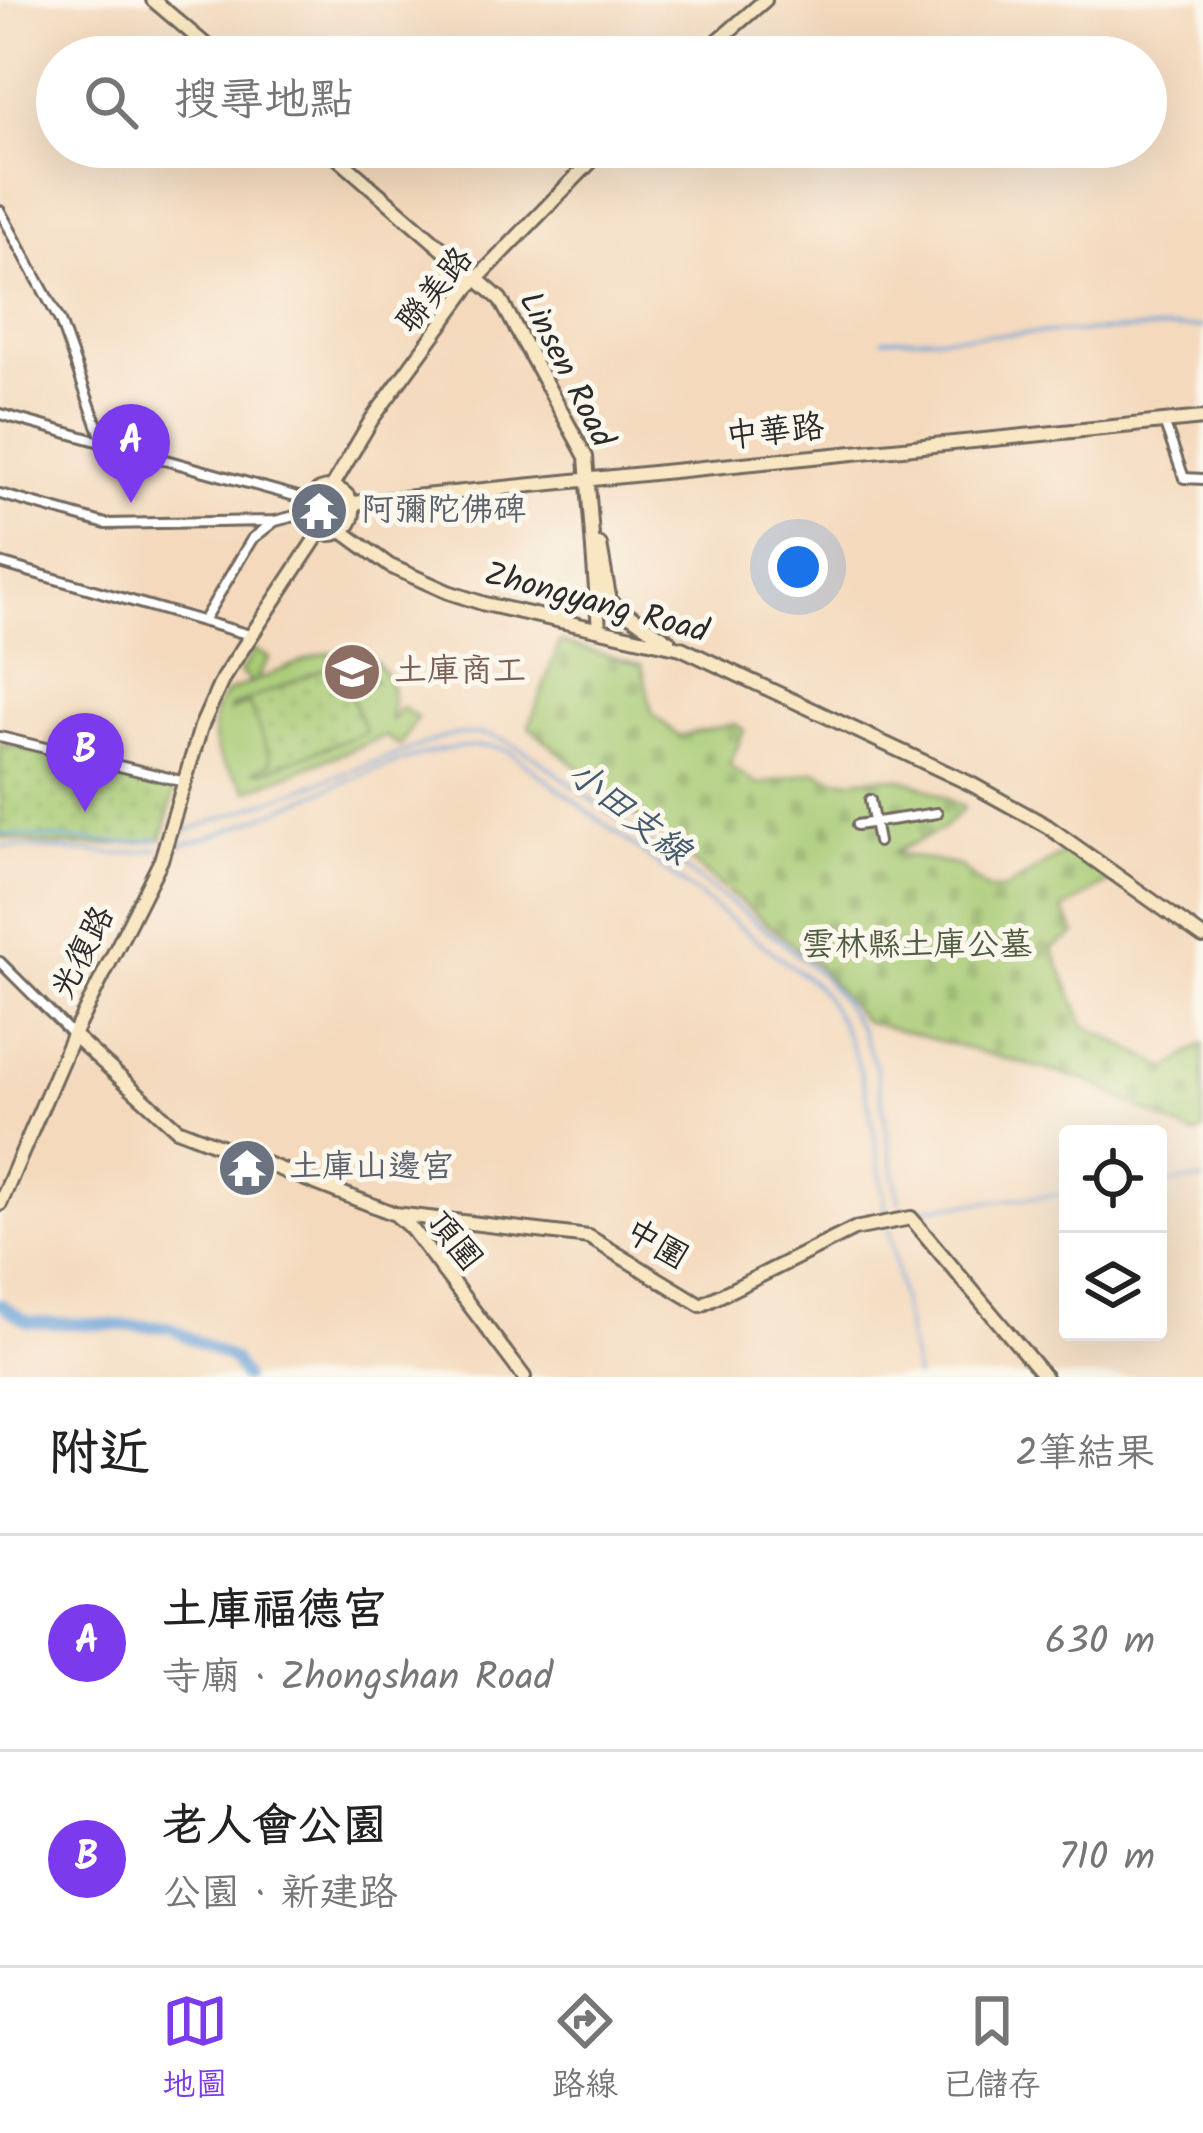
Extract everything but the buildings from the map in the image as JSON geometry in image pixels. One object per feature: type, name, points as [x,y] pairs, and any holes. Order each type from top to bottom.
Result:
[{"type":"street","points":[[153,0],[195,36]]},
{"type":"street","points":[[723,36],[764,0]]},
{"type":"street","name":"Linsen Road","points":[[350,168],[500,299],[580,442],[586,457],[599,629]]},
{"type":"street","name":"聯美路","points":[[332,488],[371,419],[478,277],[584,168]]},
{"type":"street","points":[[0,211],[60,322],[102,441]]},
{"type":"street","points":[[0,414],[102,441],[308,507],[320,532]]},
{"type":"street","name":"中華路","points":[[352,503],[1203,418]]},
{"type":"street","points":[[1164,422],[1184,478],[1203,479]]},
{"type":"street","name":"Linsen Road","points":[[587,479],[593,490],[610,602],[681,648]]},
{"type":"street","points":[[203,621],[247,546],[275,521],[308,507],[319,490],[345,492],[352,503],[352,519],[342,531],[320,532]]},
{"type":"street","points":[[0,494],[106,524],[275,521]]},
{"type":"street","name":"Zhongyang Road","points":[[342,531],[390,566],[448,592],[681,648],[971,784],[1047,826],[1203,937]]},
{"type":"street","points":[[0,737],[186,782],[201,727],[223,678],[320,532]]},
{"type":"street","points":[[0,563],[250,635]]},
{"type":"street","name":"光復路","points":[[0,1204],[73,1035],[161,860],[186,782]]},
{"type":"street","points":[[869,800],[878,842]]},
{"type":"street","points":[[857,825],[937,813]]},
{"type":"street","points":[[0,962],[73,1035]]},
{"type":"street","name":"頂圍","points":[[73,1035],[177,1129],[394,1214],[411,1228],[522,1375]]},
{"type":"street","name":"中圍","points":[[394,1214],[589,1237],[701,1305],[854,1229],[911,1218],[1045,1377]]},
{"type":"green space","name":"雲林縣土庫公墓","points":[[560,642],[642,665],[652,713],[678,736],[735,724],[744,730],[729,766],[759,785],[815,771],[845,780],[901,779],[964,808],[943,829],[894,853],[959,866],[987,890],[1004,890],[1071,848],[1115,878],[1063,910],[1076,934],[1052,948],[1084,1025],[1168,1069],[1203,1044],[1203,1130],[1195,1136],[1085,1080],[864,1021],[818,966],[529,727]]},
{"type":"green space","points":[[255,650],[269,658],[255,681],[320,655],[353,651],[368,656],[388,680],[391,722],[401,707],[417,718],[400,746],[385,736],[247,791],[222,761],[214,736],[220,702],[252,682],[240,673]],"holes":[[[342,661],[364,666],[376,681],[349,692],[366,732],[265,771],[254,771],[272,762],[249,703],[230,711],[231,707]]]},
{"type":"green space","points":[[342,661],[364,666],[377,681],[368,732],[265,771],[236,758],[226,740],[231,707]]},
{"type":"green space","points":[[0,743],[175,787],[162,839],[81,846],[0,837]]},
{"type":"waterway","points":[[883,339],[1203,327]]},
{"type":"waterway","points":[[175,835],[447,736],[483,734],[513,744],[820,974],[861,1030],[876,1067],[899,1202]]},
{"type":"waterway","name":"小田支線","points":[[173,846],[210,837],[436,751],[476,746],[509,751],[816,985],[834,1011],[859,1066],[887,1216]]},
{"type":"waterway","points":[[0,834],[125,843],[160,839]]},
{"type":"waterway","name":"小田支線","points":[[0,846],[121,854],[158,849]]},
{"type":"waterway","points":[[1167,1183],[1203,1180]]},
{"type":"waterway","points":[[902,1210],[1059,1195]]},
{"type":"waterway","name":"小田支線","points":[[888,1225],[916,1377]]},
{"type":"waterway","points":[[0,1304],[28,1322],[168,1327],[234,1360],[244,1377]]},
{"type":"place","name":"土庫福德宮","points":[[131,503]]},
{"type":"place","name":"阿彌陀佛碑","points":[[319,511]]},
{"type":"place","name":"土庫商工","points":[[352,672]]},
{"type":"place","name":"老人會公園","points":[[85,812]]},
{"type":"place","name":"土庫山邊宮","points":[[247,1168]]}]
